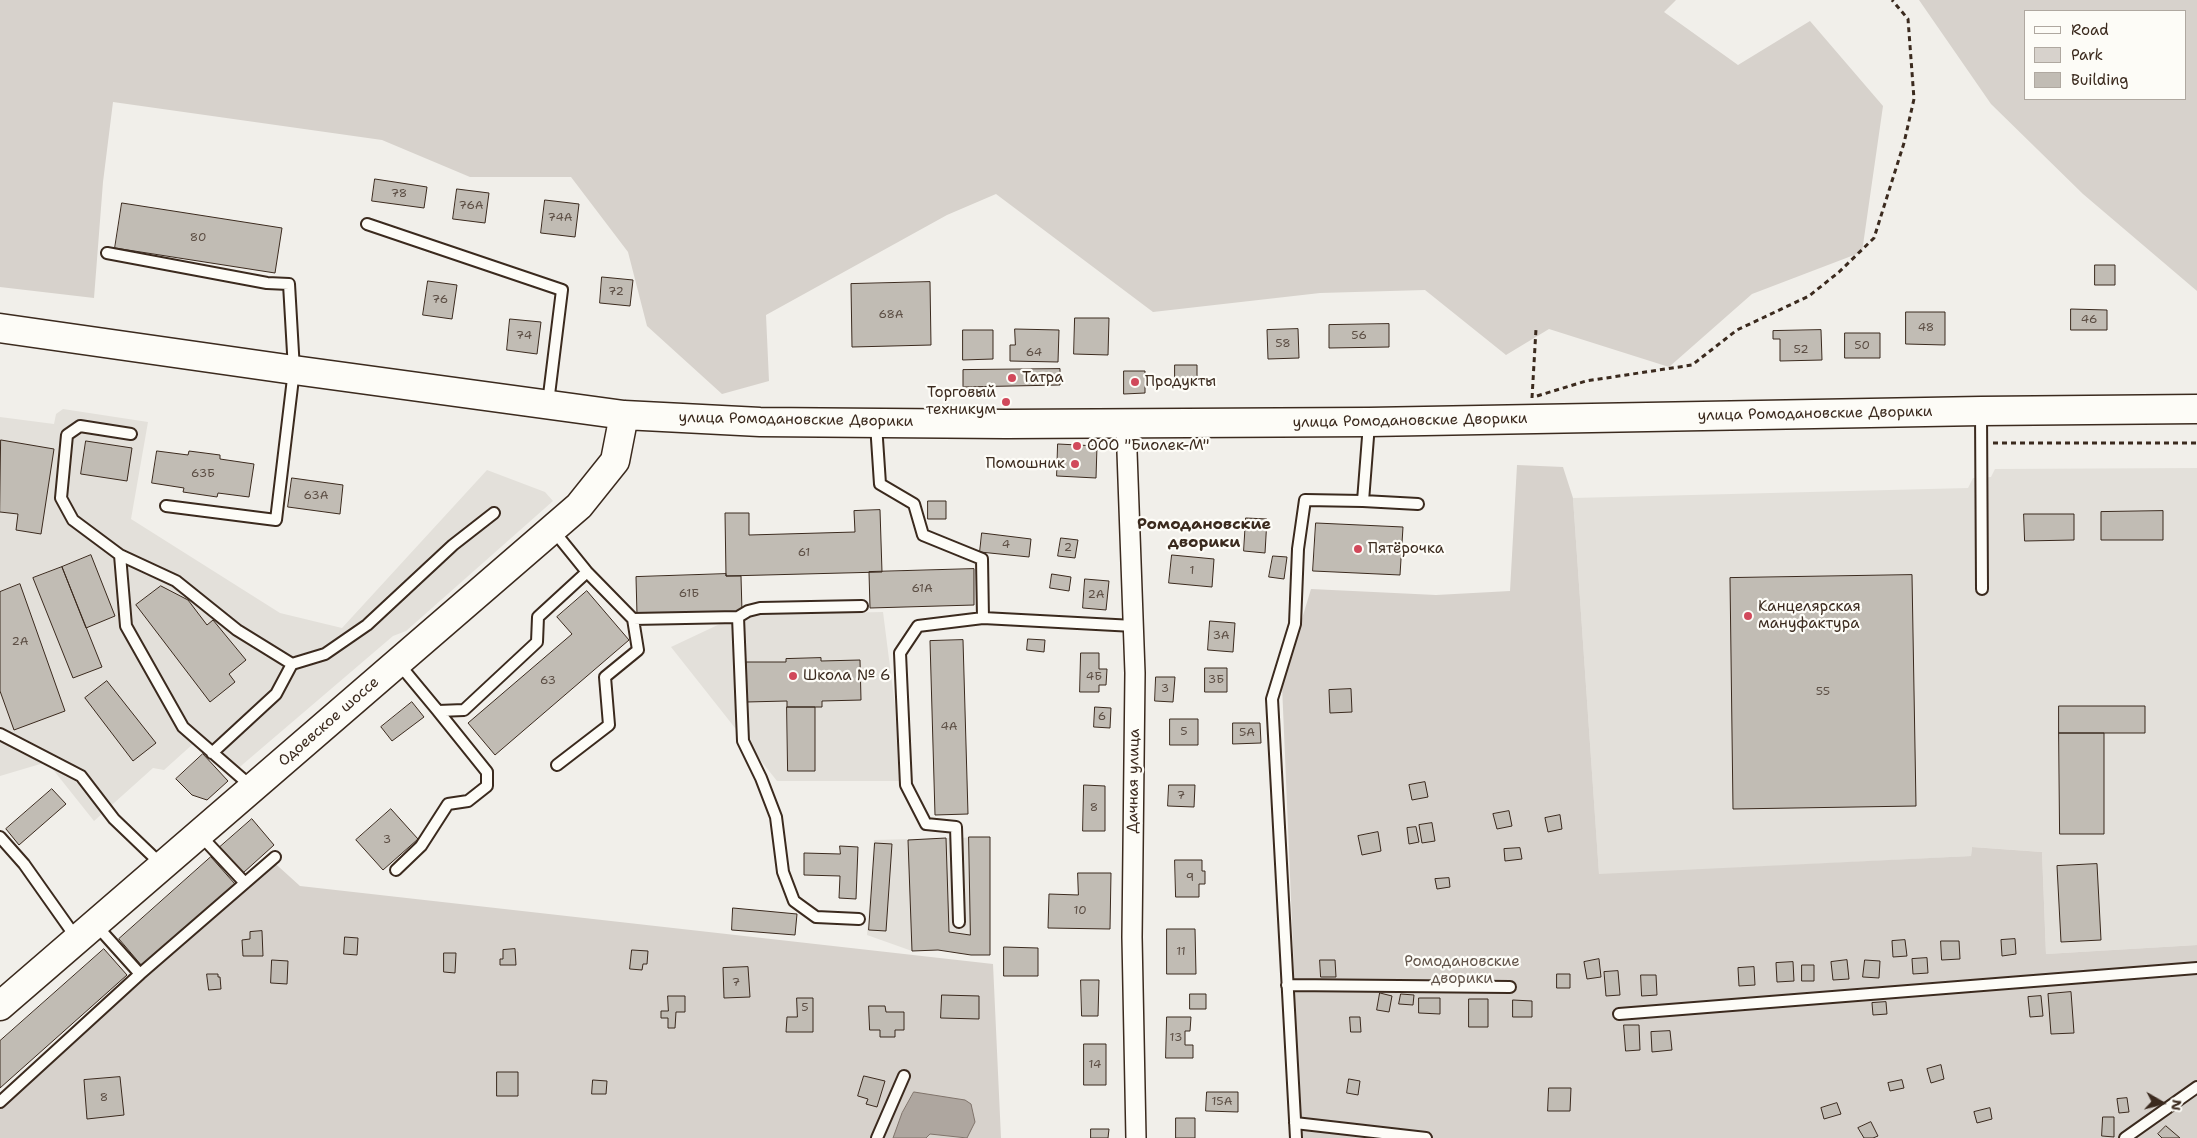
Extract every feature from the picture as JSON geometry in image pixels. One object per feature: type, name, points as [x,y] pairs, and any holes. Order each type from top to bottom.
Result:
[{"type":"street","name":"улица Ромодановские Дворики","points":[[0,328],[624,414],[760,422],[1126,424],[1369,422],[1532,408],[1981,411],[2197,410]]},
{"type":"street","name":"Одоевское шоссе","points":[[0,1006],[578,506],[615,461],[624,414]]},
{"type":"street","name":"Дачная улица","points":[[1126,424],[1135,674],[1132,937],[1136,1138]]},
{"type":"lane","points":[[367,224],[562,290],[548,404]]},
{"type":"lane","points":[[107,253],[267,283],[289,284],[294,370],[276,520],[166,506]]},
{"type":"lane","points":[[1981,411],[1982,588]]},
{"type":"lane","points":[[1363,501],[1369,422]]},
{"type":"lane","points":[[876,423],[880,484],[914,504],[923,535],[982,559],[983,618]]},
{"type":"lane","points":[[132,434],[80,426],[67,435],[61,498],[73,520],[120,555],[176,581],[237,630],[292,664]]},
{"type":"lane","points":[[1296,1138],[1272,699],[1295,624],[1298,549],[1304,500],[1418,504]]},
{"type":"lane","points":[[212,753],[276,694],[292,664],[325,654],[367,626],[452,545],[494,513]]},
{"type":"lane","points":[[552,529],[587,572],[633,620],[638,650],[605,677],[608,725],[557,765]]},
{"type":"lane","points":[[120,555],[126,626],[183,727],[253,788]]},
{"type":"lane","points":[[438,712],[464,710],[537,642],[538,617],[587,572]]},
{"type":"lane","points":[[633,620],[738,617],[748,611],[760,608],[862,606]]},
{"type":"lane","points":[[738,617],[743,741],[761,778],[776,817],[783,872],[794,901],[816,917],[859,919]]},
{"type":"lane","points":[[959,922],[956,827],[926,824],[906,785],[900,653],[918,626],[983,618],[1134,626]]},
{"type":"lane","points":[[396,870],[422,846],[448,804],[468,801],[487,786],[487,772],[397,663]]},
{"type":"lane","points":[[0,734],[81,776],[114,819],[163,866]]},
{"type":"lane","points":[[199,834],[245,883]]},
{"type":"lane","points":[[0,837],[86,932],[140,974]]},
{"type":"lane","points":[[0,1102],[140,974],[276,857]]},
{"type":"lane","points":[[1619,1014],[2197,968]]},
{"type":"lane","points":[[1287,985],[1510,987]]},
{"type":"lane","points":[[876,1138],[904,1076]]},
{"type":"lane","points":[[2125,1138],[2197,1087]]},
{"type":"lane","points":[[1295,1124],[1426,1138]]},
{"type":"path","points":[[1536,329],[1532,408],[1586,382],[1692,364],[1737,330],[1809,296],[1839,272],[1874,238],[1904,143],[1914,99],[1908,19],[1892,0]]},
{"type":"path","points":[[1981,442],[2197,443]]},
{"type":"shaded area","points":[[63,409],[148,422],[131,519],[280,613],[342,628],[487,470],[545,492],[553,501],[406,631],[393,636],[235,771],[194,743],[164,770],[153,768],[94,821],[47,762],[0,776],[0,417],[54,424],[56,414]]},
{"type":"shaded area","points":[[2197,468],[2197,945],[2046,954],[2042,852],[1972,847],[1971,856],[1599,875],[1573,498],[1968,488],[1973,478],[1991,477],[1995,469]]},
{"type":"shaded area","name":"Школа № 6","points":[[883,612],[895,706],[899,781],[777,781],[671,647],[739,615]]},
{"type":"shaded area","points":[[990,837],[990,955],[971,955],[938,950],[912,951],[867,935],[874,840]]},
{"type":"shaded area","points":[[914,1092],[965,1100],[971,1104],[975,1122],[967,1138],[930,1134],[926,1138],[893,1138],[902,1113]]},
{"type":"green space","points":[[0,0],[1676,0],[1664,12],[1738,65],[1810,21],[1883,106],[1862,252],[1752,294],[1669,367],[1549,329],[1506,355],[1425,290],[1320,293],[1153,312],[996,194],[947,215],[766,315],[769,381],[722,394],[647,326],[628,252],[571,177],[470,177],[382,140],[113,102],[103,182],[94,298],[0,287]]},
{"type":"green space","points":[[1919,0],[2197,0],[2197,291],[2083,194],[1991,104]]},
{"type":"green space","name":"Ромодановские дворики","points":[[1517,465],[1563,467],[1573,498],[1599,874],[1971,856],[1972,847],[2042,852],[2046,954],[2197,945],[2197,1138],[1301,1138],[1282,685],[1311,589],[1436,595],[1510,591]]},
{"type":"green space","points":[[268,857],[300,886],[993,964],[1001,1138],[0,1138],[0,1106]]},
{"type":"building","points":[[375,179],[427,187],[424,208],[372,201]]},
{"type":"building","points":[[457,189],[489,193],[485,223],[453,219]]},
{"type":"building","points":[[545,200],[579,204],[575,237],[541,233]]},
{"type":"building","points":[[122,203],[282,228],[275,273],[115,248]]},
{"type":"building","points":[[2095,265],[2115,265],[2115,285],[2095,285]]},
{"type":"building","points":[[602,277],[633,280],[630,306],[600,303]]},
{"type":"building","points":[[428,281],[457,285],[452,319],[423,315]]},
{"type":"building","points":[[930,282],[931,345],[852,347],[851,284]]},
{"type":"building","points":[[2071,309],[2107,310],[2107,330],[2071,330]]},
{"type":"building","points":[[1906,312],[1945,312],[1945,345],[1906,344]]},
{"type":"building","points":[[1075,318],[1109,318],[1108,355],[1074,354]]},
{"type":"building","points":[[510,319],[541,322],[537,354],[507,350]]},
{"type":"building","points":[[1389,324],[1389,347],[1329,348],[1329,325]]},
{"type":"building","points":[[1015,329],[1059,330],[1058,362],[1010,361],[1010,345],[1015,345]]},
{"type":"building","points":[[1298,329],[1299,358],[1268,359],[1267,330]]},
{"type":"building","points":[[963,330],[993,330],[993,359],[963,360]]},
{"type":"building","points":[[1821,330],[1822,360],[1780,361],[1780,339],[1773,339],[1773,331]]},
{"type":"building","points":[[1845,333],[1880,333],[1880,358],[1845,358]]},
{"type":"building","points":[[1175,365],[1197,365],[1197,381],[1175,381]]},
{"type":"building","name":"Татра","points":[[1060,369],[1060,385],[963,387],[963,370]]},
{"type":"building","name":"Продукты","points":[[1124,371],[1145,371],[1145,393],[1124,394]]},
{"type":"building","points":[[1,440],[54,449],[41,534],[16,530],[18,514],[0,512]]},
{"type":"building","points":[[86,441],[132,448],[127,481],[81,474]]},
{"type":"building","points":[[1058,444],[1097,446],[1096,478],[1057,476]]},
{"type":"building","points":[[157,451],[188,455],[189,451],[220,455],[220,459],[254,464],[249,497],[218,493],[217,497],[183,492],[184,488],[152,483]]},
{"type":"building","points":[[292,478],[343,485],[340,514],[288,507]]},
{"type":"building","points":[[928,501],[946,501],[946,519],[928,519]]},
{"type":"building","points":[[880,510],[882,572],[726,576],[725,513],[749,513],[749,535],[855,532],[854,511]]},
{"type":"building","points":[[2163,511],[2163,540],[2101,540],[2101,512]]},
{"type":"building","points":[[2024,514],[2074,514],[2074,540],[2025,541]]},
{"type":"building","points":[[1246,518],[1267,519],[1265,553],[1244,551]]},
{"type":"building","name":"Пятёрочка","points":[[1316,523],[1403,527],[1400,575],[1313,571]]},
{"type":"building","points":[[982,533],[1031,539],[1029,557],[980,552]]},
{"type":"building","points":[[1061,538],[1078,540],[1075,558],[1058,556]]},
{"type":"building","points":[[91,555],[115,616],[86,628],[62,567]]},
{"type":"building","points":[[1172,555],[1214,559],[1212,587],[1169,583]]},
{"type":"building","points":[[1273,556],[1287,557],[1284,579],[1269,577]]},
{"type":"building","points":[[62,567],[102,667],[73,678],[33,578]]},
{"type":"building","points":[[974,569],[974,605],[870,608],[869,572]]},
{"type":"building","points":[[726,574],[726,576],[741,576],[742,612],[637,615],[636,577]]},
{"type":"building","points":[[1052,574],[1071,577],[1069,591],[1050,588]]},
{"type":"building","points":[[1912,575],[1916,806],[1733,809],[1730,578]]},
{"type":"building","points":[[1085,579],[1109,581],[1106,610],[1083,608]]},
{"type":"building","points":[[20,584],[65,711],[14,730],[0,691],[0,592]]},
{"type":"building","points":[[161,586],[188,600],[207,625],[213,620],[246,660],[229,674],[235,682],[210,702],[136,605]]},
{"type":"building","points":[[587,591],[629,640],[495,755],[468,723],[572,634],[557,617]]},
{"type":"building","points":[[1210,621],[1235,623],[1233,652],[1208,650]]},
{"type":"building","points":[[1028,639],[1045,640],[1044,652],[1027,650]]},
{"type":"building","points":[[963,640],[968,814],[935,815],[930,641]]},
{"type":"building","points":[[1081,653],[1099,653],[1099,669],[1107,669],[1106,685],[1099,685],[1099,692],[1080,692]]},
{"type":"building","points":[[821,658],[821,661],[860,660],[861,700],[822,701],[822,707],[787,707],[787,701],[746,702],[746,662],[786,662],[786,659]]},
{"type":"building","points":[[1205,668],[1227,668],[1227,692],[1205,692]]},
{"type":"building","points":[[1156,677],[1175,677],[1173,702],[1155,701]]},
{"type":"building","points":[[107,681],[156,743],[133,761],[85,698]]},
{"type":"building","points":[[1351,689],[1352,712],[1330,713],[1329,690]]},
{"type":"building","points":[[412,702],[424,717],[392,741],[381,727]]},
{"type":"building","points":[[2059,706],[2145,706],[2145,733],[2059,733]]},
{"type":"building","points":[[787,707],[815,707],[815,771],[788,771]]},
{"type":"building","points":[[1095,707],[1111,708],[1110,728],[1094,727]]},
{"type":"building","points":[[1170,719],[1198,719],[1198,745],[1170,745]]},
{"type":"building","points":[[1233,723],[1260,723],[1261,743],[1233,744]]},
{"type":"building","points":[[2059,733],[2104,733],[2104,834],[2060,834]]},
{"type":"building","points":[[203,754],[228,781],[207,800],[192,795],[176,779]]},
{"type":"building","points":[[1425,782],[1428,797],[1412,800],[1409,785]]},
{"type":"building","points":[[1084,785],[1105,786],[1105,831],[1083,831]]},
{"type":"building","points":[[1169,785],[1195,785],[1194,807],[1168,806]]},
{"type":"building","points":[[52,789],[66,804],[19,845],[6,829]]},
{"type":"building","points":[[391,809],[418,839],[383,870],[356,840]]},
{"type":"building","points":[[1509,811],[1512,826],[1497,829],[1493,814]]},
{"type":"building","points":[[1560,815],[1562,829],[1548,832],[1545,818]]},
{"type":"building","points":[[252,819],[274,845],[243,873],[220,847]]},
{"type":"building","points":[[1432,823],[1435,841],[1422,843],[1419,825]]},
{"type":"building","points":[[1416,827],[1419,842],[1409,844],[1407,828]]},
{"type":"building","points":[[1378,832],[1381,851],[1362,855],[1358,836]]},
{"type":"building","points":[[969,837],[990,837],[990,955],[971,955],[938,950],[912,951],[908,840],[946,838],[949,932],[970,935]]},
{"type":"building","points":[[875,843],[892,844],[886,931],[869,930]]},
{"type":"building","points":[[840,846],[858,847],[856,899],[839,898],[840,876],[804,875],[804,853],[840,854]]},
{"type":"building","points":[[1520,848],[1522,859],[1505,861],[1504,849]]},
{"type":"building","points":[[211,857],[235,884],[142,966],[119,939]]},
{"type":"building","points":[[1175,860],[1202,860],[1202,871],[1205,871],[1205,884],[1199,884],[1199,897],[1176,897]]},
{"type":"building","points":[[2097,864],[2101,940],[2061,942],[2057,866]]},
{"type":"building","points":[[1078,873],[1111,873],[1110,929],[1048,928],[1049,894],[1078,895]]},
{"type":"building","points":[[1449,878],[1450,887],[1437,889],[1435,879]]},
{"type":"building","points":[[733,908],[797,914],[795,935],[732,930]]},
{"type":"building","points":[[1167,929],[1195,929],[1196,974],[1167,974]]},
{"type":"building","points":[[262,931],[263,956],[243,956],[242,940],[250,939],[250,932]]},
{"type":"building","points":[[345,937],[358,938],[357,955],[344,954]]},
{"type":"building","points":[[2015,939],[2016,954],[2002,956],[2001,940]]},
{"type":"building","points":[[1905,940],[1907,956],[1893,957],[1892,941]]},
{"type":"building","points":[[1941,941],[1959,941],[1960,959],[1942,960]]},
{"type":"building","points":[[1004,947],[1038,948],[1038,976],[1004,976]]},
{"type":"building","points":[[104,949],[127,975],[0,1088],[0,1041]]},
{"type":"building","points":[[515,949],[516,965],[500,965],[500,959],[503,959],[503,950]]},
{"type":"building","points":[[632,950],[648,951],[647,964],[643,964],[642,970],[630,969]]},
{"type":"building","points":[[444,953],[456,953],[455,973],[444,972]]},
{"type":"building","points":[[1927,958],[1928,973],[1913,974],[1912,959]]},
{"type":"building","points":[[1599,959],[1601,977],[1587,979],[1584,962]]},
{"type":"building","points":[[272,960],[288,961],[287,984],[271,983]]},
{"type":"building","points":[[1320,960],[1335,960],[1336,977],[1321,977]]},
{"type":"building","points":[[1847,960],[1849,979],[1833,980],[1831,962]]},
{"type":"building","points":[[1865,960],[1880,961],[1879,978],[1863,977]]},
{"type":"building","points":[[1793,962],[1794,981],[1777,982],[1776,963]]},
{"type":"building","points":[[1802,965],[1814,965],[1814,981],[1802,981]]},
{"type":"building","points":[[748,967],[750,997],[724,998],[723,968]]},
{"type":"building","points":[[1754,967],[1755,985],[1739,986],[1738,968]]},
{"type":"building","points":[[1618,971],[1620,995],[1606,996],[1604,972]]},
{"type":"building","points":[[207,974],[218,974],[221,989],[209,990]]},
{"type":"building","points":[[1557,974],[1570,974],[1570,988],[1557,988]]},
{"type":"building","points":[[1641,975],[1656,975],[1657,995],[1642,996]]},
{"type":"building","points":[[1081,980],[1099,980],[1098,1016],[1082,1016]]},
{"type":"building","points":[[2071,992],[2074,1033],[2051,1034],[2048,994]]},
{"type":"building","points":[[1380,993],[1392,996],[1389,1012],[1377,1010]]},
{"type":"building","points":[[1190,994],[1206,994],[1206,1009],[1190,1009]]},
{"type":"building","points":[[1401,994],[1414,995],[1413,1005],[1399,1004]]},
{"type":"building","points":[[942,995],[979,996],[979,1019],[941,1018]]},
{"type":"building","points":[[668,996],[685,996],[685,1012],[676,1012],[675,1028],[668,1028],[668,1018],[661,1018],[661,1011],[668,1011]]},
{"type":"building","points":[[2041,996],[2043,1016],[2030,1017],[2028,997]]},
{"type":"building","points":[[797,998],[813,998],[813,1032],[786,1032],[787,1017],[797,1017]]},
{"type":"building","points":[[1419,998],[1440,998],[1440,1014],[1419,1013]]},
{"type":"building","points":[[1469,999],[1488,999],[1488,1027],[1469,1027]]},
{"type":"building","points":[[1513,1000],[1532,1001],[1532,1017],[1513,1017]]},
{"type":"building","points":[[1886,1002],[1887,1014],[1873,1015],[1872,1003]]},
{"type":"building","points":[[869,1006],[885,1006],[886,1012],[904,1012],[904,1030],[895,1030],[895,1037],[880,1037],[880,1030],[870,1030]]},
{"type":"building","points":[[1167,1017],[1191,1017],[1190,1031],[1185,1031],[1185,1045],[1193,1045],[1193,1058],[1166,1058]]},
{"type":"building","points":[[1350,1017],[1360,1017],[1361,1032],[1351,1032]]},
{"type":"building","points":[[1624,1025],[1639,1025],[1640,1050],[1626,1051]]},
{"type":"building","points":[[1670,1031],[1672,1050],[1652,1052],[1651,1032]]},
{"type":"building","points":[[1084,1044],[1106,1044],[1106,1085],[1084,1085]]},
{"type":"building","points":[[1941,1065],[1944,1079],[1931,1083],[1927,1069]]},
{"type":"building","points":[[497,1072],[518,1072],[518,1096],[497,1096]]},
{"type":"building","points":[[864,1076],[885,1081],[877,1107],[866,1104],[868,1099],[858,1096]]},
{"type":"building","points":[[120,1077],[124,1115],[87,1119],[84,1080]]},
{"type":"building","points":[[1349,1079],[1360,1081],[1358,1095],[1347,1093]]},
{"type":"building","points":[[593,1080],[607,1081],[606,1094],[592,1094]]},
{"type":"building","points":[[1902,1080],[1904,1088],[1890,1091],[1888,1083]]},
{"type":"building","points":[[1549,1088],[1571,1088],[1570,1111],[1548,1111]]},
{"type":"building","points":[[1207,1092],[1238,1092],[1238,1112],[1206,1111]]},
{"type":"building","points":[[2127,1098],[2129,1112],[2119,1113],[2117,1099]]},
{"type":"building","points":[[1837,1103],[1841,1114],[1824,1119],[1821,1108]]},
{"type":"building","points":[[1990,1108],[1992,1119],[1977,1123],[1974,1112]]},
{"type":"building","points":[[2103,1117],[2114,1117],[2114,1137],[2102,1136]]},
{"type":"building","points":[[1176,1118],[1195,1118],[1195,1138],[1176,1138]]},
{"type":"building","points":[[1871,1122],[1878,1136],[1864,1138],[1858,1128]]},
{"type":"building","points":[[2166,1126],[2180,1138],[2162,1138],[2158,1134]]},
{"type":"building","points":[[1091,1129],[1109,1129],[1108,1138],[1091,1138]]},
{"type":"place","name":"Татра","points":[[1012,378]]},
{"type":"place","name":"Продукты","points":[[1135,382]]},
{"type":"place","name":"Торговый техникум","points":[[1006,402]]},
{"type":"place","name":"ООО \"Биолек-М\"","points":[[1077,446]]},
{"type":"place","name":"Помошник","points":[[1075,464]]},
{"type":"place","name":"Пятёрочка","points":[[1358,549]]},
{"type":"place","name":"Канцелярская мануфактура","points":[[1748,616]]},
{"type":"place","name":"Школа № 6","points":[[793,676]]},
{"type":"district","name":"Ромодановские дворики","points":[[1204,534]]}]
